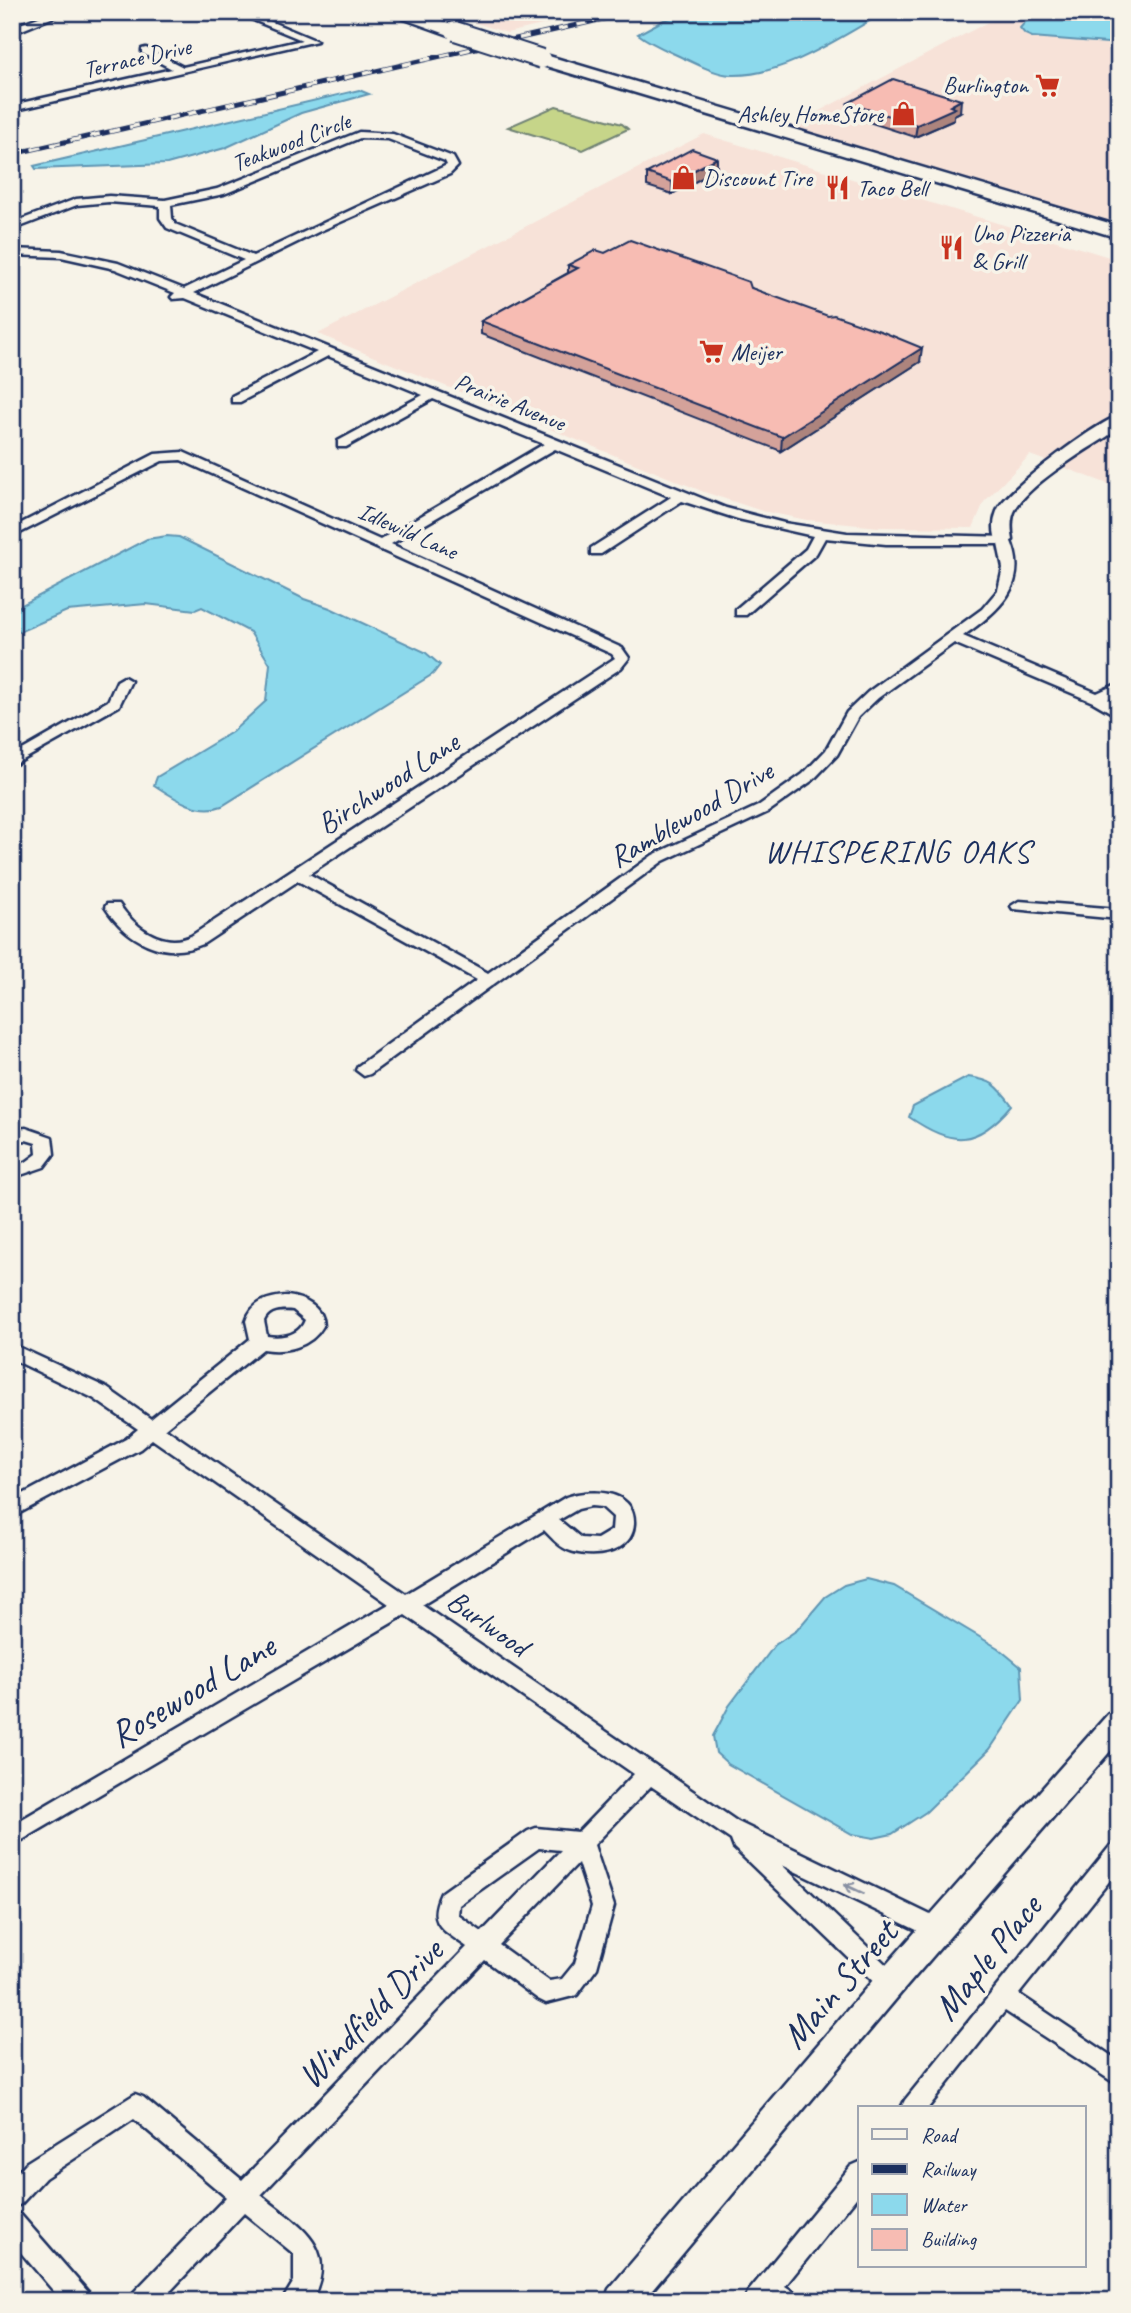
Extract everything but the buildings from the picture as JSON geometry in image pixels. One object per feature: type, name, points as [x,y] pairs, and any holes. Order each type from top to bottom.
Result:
[{"type":"highway","points":[[399,12],[461,28],[547,56],[622,85],[646,89],[814,143],[843,147],[1119,232]]},
{"type":"highway","points":[[424,12],[461,28]]},
{"type":"highway","points":[[814,143],[832,153],[1119,247]]},
{"type":"street","points":[[12,31],[61,12]]},
{"type":"street","name":"Terrace Drive","points":[[12,108],[313,41],[239,12]]},
{"type":"street","points":[[146,51],[181,70]]},
{"type":"street","name":"Teakwood Circle","points":[[12,227],[76,202],[109,199],[164,203],[219,192],[359,135],[389,136],[449,159],[453,166],[446,172],[170,300]]},
{"type":"street","points":[[164,203],[166,218],[171,226],[254,260]]},
{"type":"street","name":"Prairie Avenue","points":[[12,252],[61,254],[118,266],[681,496],[749,520],[870,539],[1004,540]]},
{"type":"street","points":[[236,399],[327,352]]},
{"type":"street","points":[[342,444],[431,395]]},
{"type":"street","name":"Ramblewood Drive","points":[[364,1070],[658,858],[763,810],[808,777],[832,752],[852,715],[873,695],[987,612],[1005,591],[1010,568],[1002,523],[1007,506],[1023,489],[1119,421]]},
{"type":"street","points":[[382,544],[554,444]]},
{"type":"street","name":"Idlewild Lane","points":[[12,533],[159,457],[171,454],[183,456],[617,651],[622,658]]},
{"type":"street","points":[[596,551],[681,496]]},
{"type":"street","points":[[741,612],[811,551],[822,533]]},
{"type":"street","points":[[953,637],[1098,699],[1119,713]]},
{"type":"street","name":"Birchwood Lane","points":[[113,906],[120,919],[163,946],[179,948],[197,940],[616,665],[622,658]]},
{"type":"street","points":[[12,762],[114,702],[124,681]]},
{"type":"street","points":[[1098,699],[1119,687]]},
{"type":"street","points":[[298,874],[489,980]]},
{"type":"street","points":[[1019,906],[1119,914]]},
{"type":"street","points":[[12,1136],[26,1133],[38,1136],[46,1141],[49,1149],[36,1165],[12,1172]]},
{"type":"street","points":[[12,1509],[133,1444],[260,1341]]},
{"type":"street","name":"Burlwood","points":[[12,1351],[100,1393],[730,1829],[937,1929]]},
{"type":"street","name":"Rosewood Lane","points":[[12,1837],[546,1519]]},
{"type":"street","name":"Main Street","points":[[621,2301],[890,1983],[1119,1721]]},
{"type":"street","name":"Windfield Drive","points":[[143,2301],[648,1773]]},
{"type":"street","points":[[730,1829],[890,1983]]},
{"type":"street","points":[[536,1838],[582,1842],[603,1906],[585,1968],[569,1988],[546,1992],[483,1946],[446,1919],[449,1900],[536,1838]]},
{"type":"street","name":"Maple Place","points":[[915,2106],[1119,1852]]},
{"type":"street","points":[[1003,1997],[1119,2075]]},
{"type":"street","points":[[12,2196],[36,2170],[135,2105],[306,2248],[310,2275],[305,2290],[295,2301]]},
{"type":"street","points":[[770,2296],[858,2177]]},
{"type":"street","points":[[12,2222],[79,2301]]},
{"type":"shaded area","points":[[443,12],[599,12],[507,33]]},
{"type":"shaded area","points":[[1017,12],[1119,12],[1119,228],[789,127],[988,22]]},
{"type":"shaded area","points":[[704,134],[1119,260],[1119,488],[1030,455],[984,502],[973,528],[879,527],[807,520],[762,511],[704,492],[318,334]]},
{"type":"green space","points":[[556,106],[622,124],[628,129],[583,150],[508,127]]},
{"type":"water","points":[[693,12],[885,12],[791,63],[751,74],[731,75],[699,66],[638,34],[664,20]]},
{"type":"water","points":[[1053,12],[1119,12],[1119,44],[1032,37],[1020,28],[1026,21]]},
{"type":"water","points":[[359,90],[369,94],[301,113],[225,148],[167,164],[36,169],[34,166]]},
{"type":"water","points":[[179,537],[304,599],[330,608],[425,652],[440,665],[433,674],[222,806],[195,807],[178,800],[154,785],[157,777],[232,732],[266,701],[270,664],[250,632],[202,607],[195,610],[146,604],[67,611],[12,635],[12,610],[147,539]]},
{"type":"water","points":[[968,1077],[994,1085],[1012,1105],[987,1129],[963,1138],[951,1137],[924,1127],[909,1117],[913,1106]]},
{"type":"water","points":[[866,1579],[894,1586],[998,1648],[1021,1667],[1023,1700],[990,1749],[926,1812],[892,1834],[874,1838],[852,1834],[728,1764],[716,1753],[713,1736],[729,1706],[775,1645],[797,1630],[825,1597],[844,1585]]},
{"type":"railway","points":[[12,154],[634,12]]},
{"type":"place","name":"Burlington","points":[[1048,85]]},
{"type":"place","name":"Ashley HomeStore","points":[[903,114]]},
{"type":"place","name":"Discount Tire","points":[[683,178]]},
{"type":"place","name":"Taco Bell","points":[[837,188]]},
{"type":"place","name":"Uno Pizzeria & Grill","points":[[952,247]]},
{"type":"place","name":"Meijer","points":[[711,352]]},
{"type":"district","name":"WHISPERING OAKS","points":[[898,851]]}]
